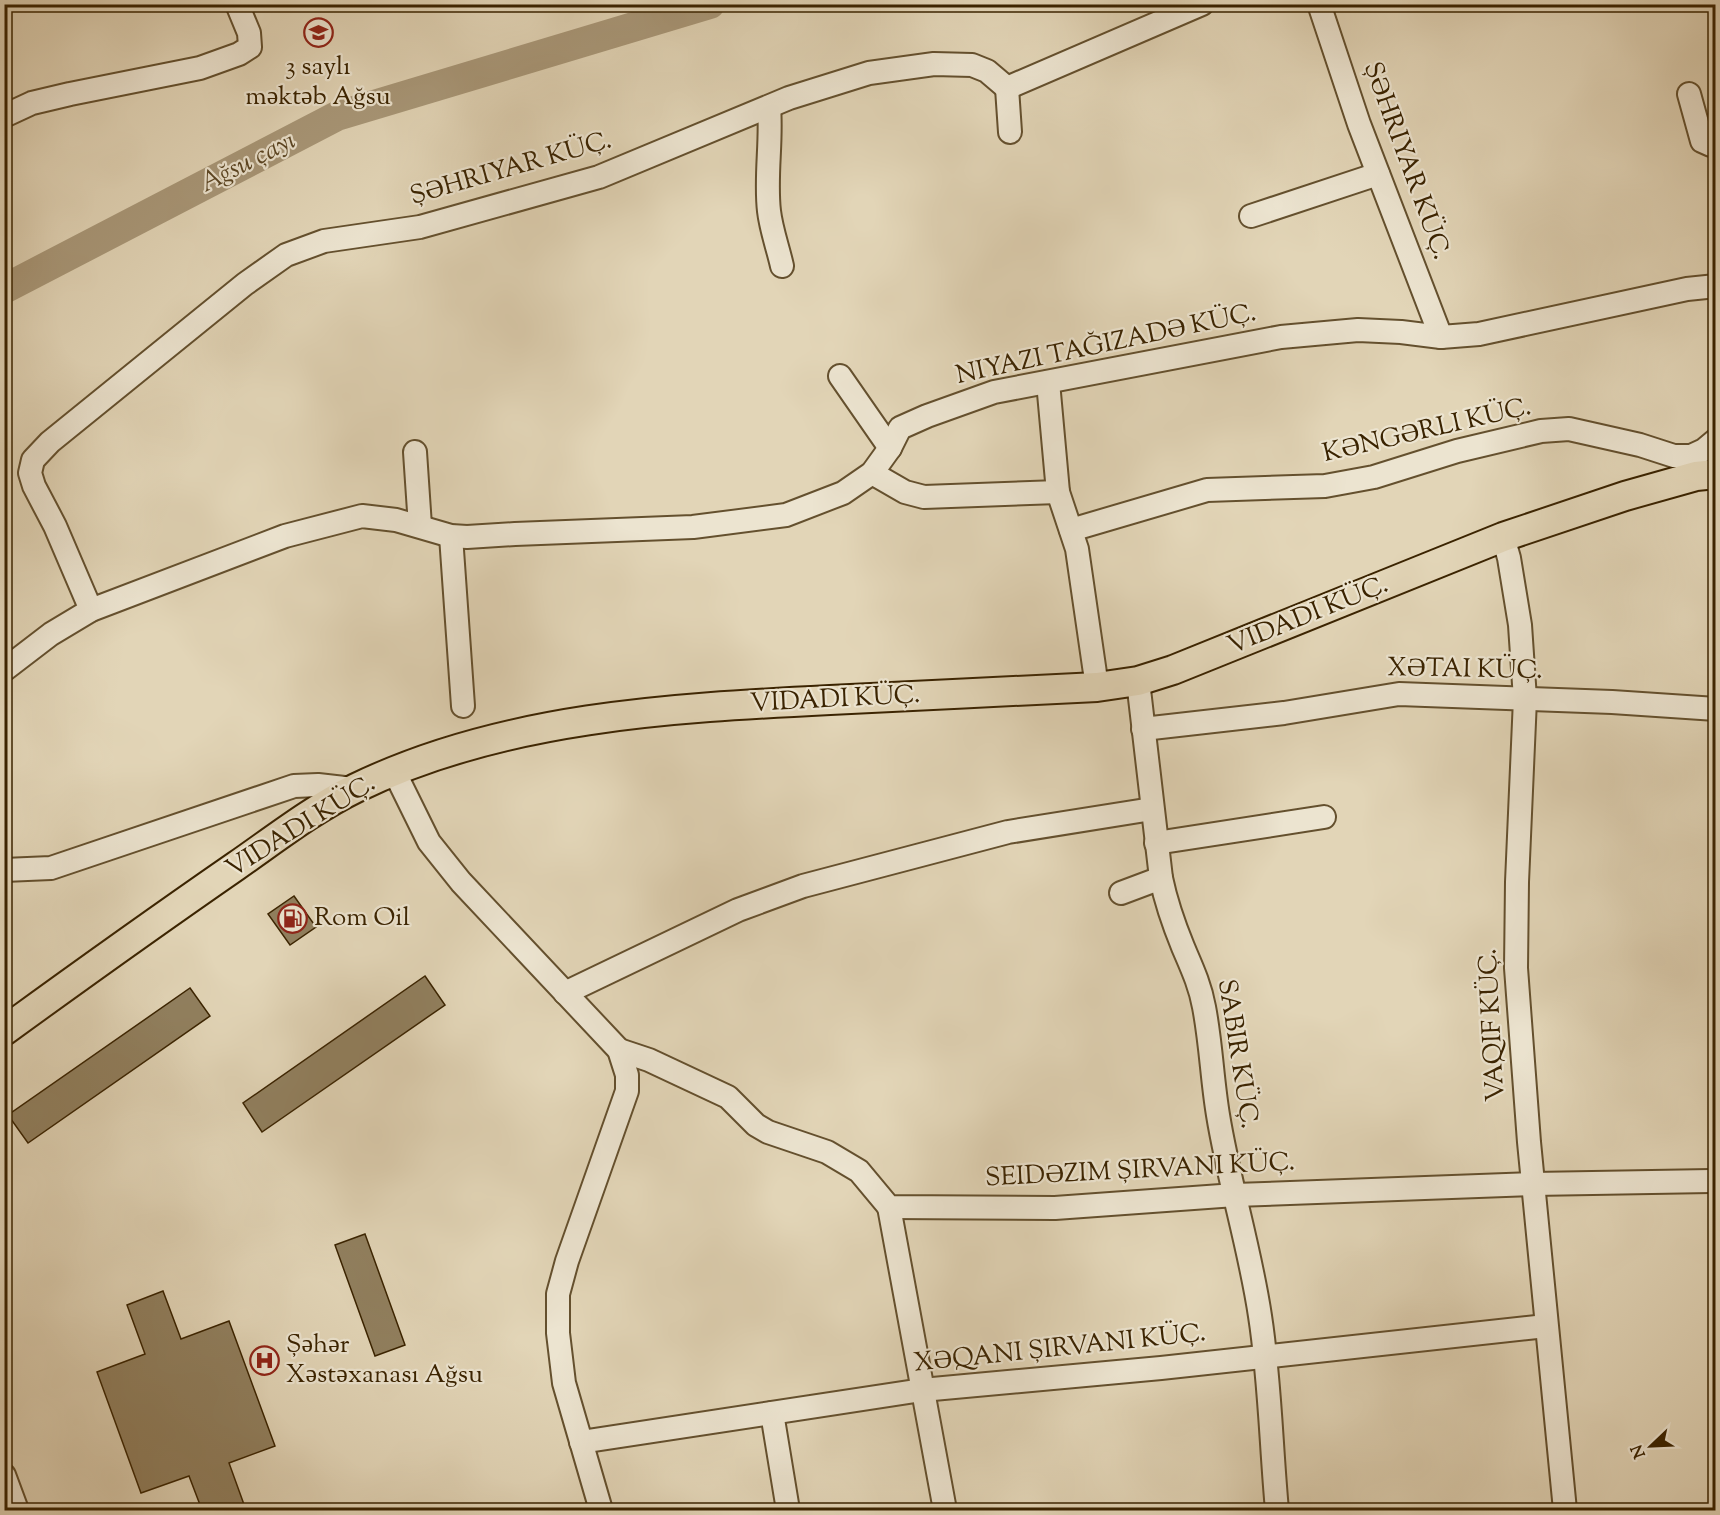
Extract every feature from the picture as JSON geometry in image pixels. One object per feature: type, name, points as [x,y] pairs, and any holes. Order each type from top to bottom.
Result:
[{"type":"main road","name":"VIDADI KÜÇ.","points":[[4,1031],[142,931],[314,812],[353,789],[394,771],[484,741],[530,730],[619,716],[759,704],[1097,687],[1138,681],[1173,670],[1503,537],[1701,469]]},
{"type":"street","points":[[4,117],[32,103],[200,69],[238,54],[250,47],[249,33],[237,4]]},
{"type":"street","points":[[1010,132],[1007,88],[1202,4]]},
{"type":"street","name":"ŞƏHRIYAR KÜÇ.","points":[[1320,4],[1359,124],[1441,337]]},
{"type":"street","name":"ŞƏHRIYAR KÜÇ.","points":[[91,610],[55,526],[34,486],[30,473],[33,460],[50,442],[245,284],[286,255],[324,241],[420,227],[599,177],[789,98],[869,73],[934,64],[972,65],[987,71],[1007,88]]},
{"type":"street","points":[[1689,94],[1701,141],[1711,145],[1716,143]]},
{"type":"street","points":[[769,107],[771,131],[768,165],[769,212],[782,266]]},
{"type":"street","points":[[1251,216],[1378,174]]},
{"type":"street","points":[[4,670],[51,634],[91,610],[285,536],[362,516],[396,520],[451,536],[467,537],[693,527],[786,515],[843,493],[872,473],[890,448],[900,428],[994,392],[1281,337],[1358,330],[1441,337],[1479,334],[1687,289],[1716,286]]},
{"type":"street","points":[[840,376],[890,448]]},
{"type":"street","points":[[1048,382],[1058,492],[1077,549],[1097,687]]},
{"type":"street","name":"KƏNGƏRLI KÜÇ.","points":[[1071,530],[1207,490],[1325,486],[1364,479],[1457,451],[1541,431],[1569,429],[1640,445],[1674,456],[1701,469]]},
{"type":"street","points":[[1701,469],[1704,450],[1716,440]]},
{"type":"street","points":[[415,452],[420,526]]},
{"type":"street","points":[[872,473],[905,492],[924,497],[1058,492]]},
{"type":"street","points":[[451,536],[463,706]]},
{"type":"street","name":"VAQIF KÜÇ.","points":[[1503,537],[1509,558],[1520,625],[1525,699],[1517,882],[1516,968],[1533,1184],[1564,1510]]},
{"type":"street","name":"SABIR KÜÇ.","points":[[1138,681],[1161,878],[1168,907],[1197,977],[1202,997],[1217,1113],[1260,1314],[1277,1510]]},
{"type":"street","name":"XƏTAI KÜÇ.","points":[[1143,729],[1284,713],[1399,693],[1716,709]]},
{"type":"street","points":[[394,771],[429,842],[461,882],[619,1050],[627,1075],[627,1091],[567,1261],[558,1294],[558,1333],[564,1383],[601,1510]]},
{"type":"street","points":[[4,870],[51,868],[294,786],[318,785],[353,789]]},
{"type":"street","points":[[565,993],[738,910],[803,886],[1008,832],[1152,808]]},
{"type":"street","points":[[1156,843],[1323,817]]},
{"type":"street","points":[[1121,893],[1161,878]]},
{"type":"street","points":[[619,1050],[649,1060],[728,1097],[756,1125],[768,1132],[827,1152],[859,1171],[889,1207],[945,1510]]},
{"type":"street","name":"SEIDƏZIM ŞIRVANI KÜÇ.","points":[[889,1207],[1055,1208],[1234,1195],[1533,1184],[1711,1181]]},
{"type":"street","name":"XƏQANI ŞIRVANI KÜÇ.","points":[[581,1442],[922,1390],[1161,1368],[1546,1326]]},
{"type":"street","points":[[772,1413],[788,1510]]},
{"type":"street","points":[[4,1475],[17,1510]]},
{"type":"building","points":[[294,896],[316,927],[290,945],[268,914]]},
{"type":"building","points":[[425,976],[445,1005],[262,1132],[243,1103]]},
{"type":"building","points":[[190,988],[210,1016],[28,1143],[8,1115]]},
{"type":"building","points":[[365,1234],[405,1345],[375,1356],[335,1245]]},
{"type":"building","points":[[163,1291],[181,1339],[229,1321],[275,1446],[229,1463],[246,1510],[202,1510],[189,1476],[141,1493],[97,1372],[145,1354],[127,1305]]},
{"type":"waterway","name":"Ağsu çayı","points":[[4,289],[337,116],[710,4]]},
{"type":"place","name":"3 saylı məktəb Ağsu","points":[[318,33]]},
{"type":"place","name":"Rom Oil","points":[[293,918]]},
{"type":"place","name":"Şəhər Xəstəxanası Ağsu","points":[[265,1360]]}]
